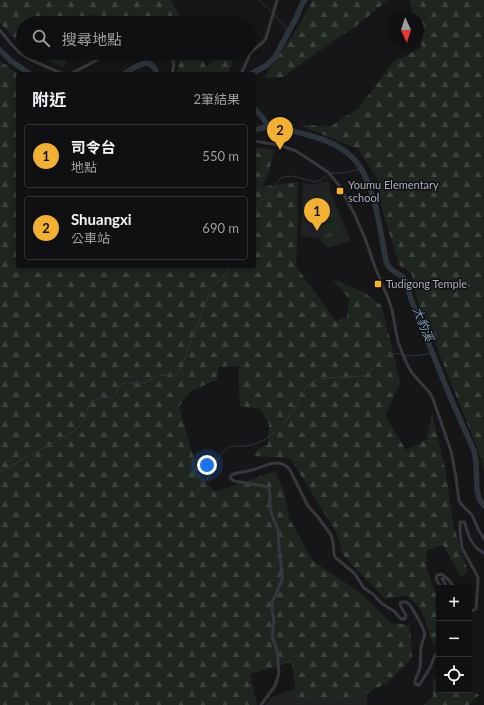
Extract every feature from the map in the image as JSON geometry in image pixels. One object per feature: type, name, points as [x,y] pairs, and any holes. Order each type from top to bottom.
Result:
[{"type":"street","points":[[256,48],[266,38],[277,0]]},
{"type":"street","points":[[0,30],[16,49]]},
{"type":"street","points":[[33,60],[58,72]]},
{"type":"street","points":[[76,72],[96,60]]},
{"type":"street","points":[[172,72],[174,65],[173,60]]},
{"type":"street","points":[[242,72],[247,60]]},
{"type":"street","points":[[256,141],[279,145],[300,153],[328,172],[343,192],[355,215],[366,241],[379,280],[388,298],[392,310],[398,342],[406,362],[412,373],[429,392],[433,399],[451,451],[460,503],[472,515],[484,539]]},
{"type":"street","points":[[261,705],[276,686],[279,673],[277,650],[272,636],[274,621],[272,603],[282,580],[278,530],[270,510],[269,488],[234,481],[230,478],[232,474],[254,470],[272,463],[281,463],[288,467],[310,508],[331,535],[335,557],[355,574],[364,588],[373,594],[381,603],[390,608],[401,619],[405,619],[406,615],[400,606],[401,602],[406,602],[412,608],[425,634],[421,646],[420,668],[415,684],[420,684],[430,668],[436,654]]},
{"type":"street","points":[[472,611],[476,609],[478,581],[476,572],[462,548],[460,522],[465,523],[473,544],[484,553]]},
{"type":"street","points":[[440,585],[436,577],[442,574],[453,585]]},
{"type":"street","points":[[445,577],[442,579],[446,585]]},
{"type":"shaded area","points":[[329,181],[331,195],[351,241],[328,248],[319,238],[301,236],[303,182],[310,185]]},
{"type":"shaded area","points":[[326,679],[367,684],[367,705],[265,705],[271,698]]},
{"type":"green space","points":[[0,0],[171,0],[179,16],[94,16],[91,14],[90,16],[16,16],[16,41],[0,23]]},
{"type":"green space","points":[[312,0],[388,0],[356,26],[284,77],[264,78],[300,24]]},
{"type":"green space","points":[[409,0],[484,0],[484,474],[482,460],[416,296],[411,272],[399,265],[383,213],[377,178],[358,149],[299,125],[331,126],[359,108],[393,62],[420,48],[424,48],[424,12],[412,12]]},
{"type":"green space","points":[[46,60],[67,60],[63,67]]},
{"type":"green space","points":[[179,60],[202,60],[206,67],[212,60],[233,60],[229,72],[177,72],[180,62]]},
{"type":"green space","points":[[0,61],[16,73],[16,268],[256,268],[256,147],[274,150],[269,172],[262,187],[298,182],[296,266],[336,321],[347,317],[349,299],[333,279],[364,292],[381,305],[400,383],[385,416],[406,450],[426,440],[432,414],[445,468],[454,527],[468,572],[461,577],[443,545],[427,550],[426,564],[436,595],[436,644],[434,646],[421,609],[406,595],[385,599],[342,554],[337,533],[290,458],[254,456],[258,449],[268,444],[269,424],[260,409],[240,406],[238,366],[219,367],[216,380],[191,391],[179,406],[198,473],[215,492],[275,471],[285,493],[289,518],[313,561],[358,591],[391,623],[410,625],[412,658],[387,683],[354,700],[297,700],[292,662],[250,674],[257,705],[0,705]]},
{"type":"green space","points":[[328,191],[329,198],[315,200],[314,193]]},
{"type":"green space","points":[[327,209],[334,211],[341,223],[343,234],[340,242],[331,245],[327,243],[325,245],[315,214],[316,213],[317,215]],"holes":[[[325,211],[334,214],[340,228],[340,239],[331,243],[325,239],[320,225],[320,217]]]},
{"type":"green space","points":[[325,211],[330,211],[334,214],[340,228],[340,239],[331,243],[324,236],[320,222],[320,217]]},
{"type":"green space","points":[[433,678],[436,678],[436,693],[472,693],[472,692],[479,695],[469,705],[424,705],[433,696]]},
{"type":"waterway","points":[[259,0],[272,12]]},
{"type":"waterway","points":[[255,72],[267,65],[275,57],[305,0]]},
{"type":"waterway","points":[[274,14],[289,32]]},
{"type":"waterway","name":"大豹溪","points":[[0,50],[11,61],[27,72]]},
{"type":"waterway","points":[[0,68],[4,67],[11,61]]},
{"type":"waterway","name":"大豹溪","points":[[128,72],[147,63],[151,65],[156,72]]},
{"type":"waterway","points":[[256,110],[269,127]]},
{"type":"waterway","name":"大豹溪","points":[[256,130],[267,127],[279,128],[332,143],[348,153],[360,167],[366,179],[375,206],[388,266],[403,277],[406,282],[412,302],[449,394],[474,451],[477,489],[479,499],[484,506]]},
{"type":"waterway","points":[[330,173],[350,172],[360,168]]},
{"type":"waterway","points":[[256,211],[261,201],[272,191],[279,180],[283,177],[293,176],[315,182],[321,180],[327,174]]},
{"type":"waterway","points":[[0,472],[67,436],[78,428],[85,418],[91,401],[113,397],[121,384],[145,383],[156,376],[177,374],[182,368],[211,288],[225,275],[230,268]]},
{"type":"waterway","points":[[405,355],[413,356],[433,353]]},
{"type":"waterway","points":[[195,493],[211,474],[215,463],[224,450],[231,447],[256,444],[271,435],[280,427],[295,408],[305,389],[310,383],[325,378],[366,375],[386,356],[402,354]]},
{"type":"place","name":"Shuangxi","points":[[280,150]]},
{"type":"place","name":"Youmu Elementary school","points":[[340,191]]},
{"type":"place","name":"司令台","points":[[317,231]]},
{"type":"place","name":"Tudigong Temple","points":[[378,284]]}]
